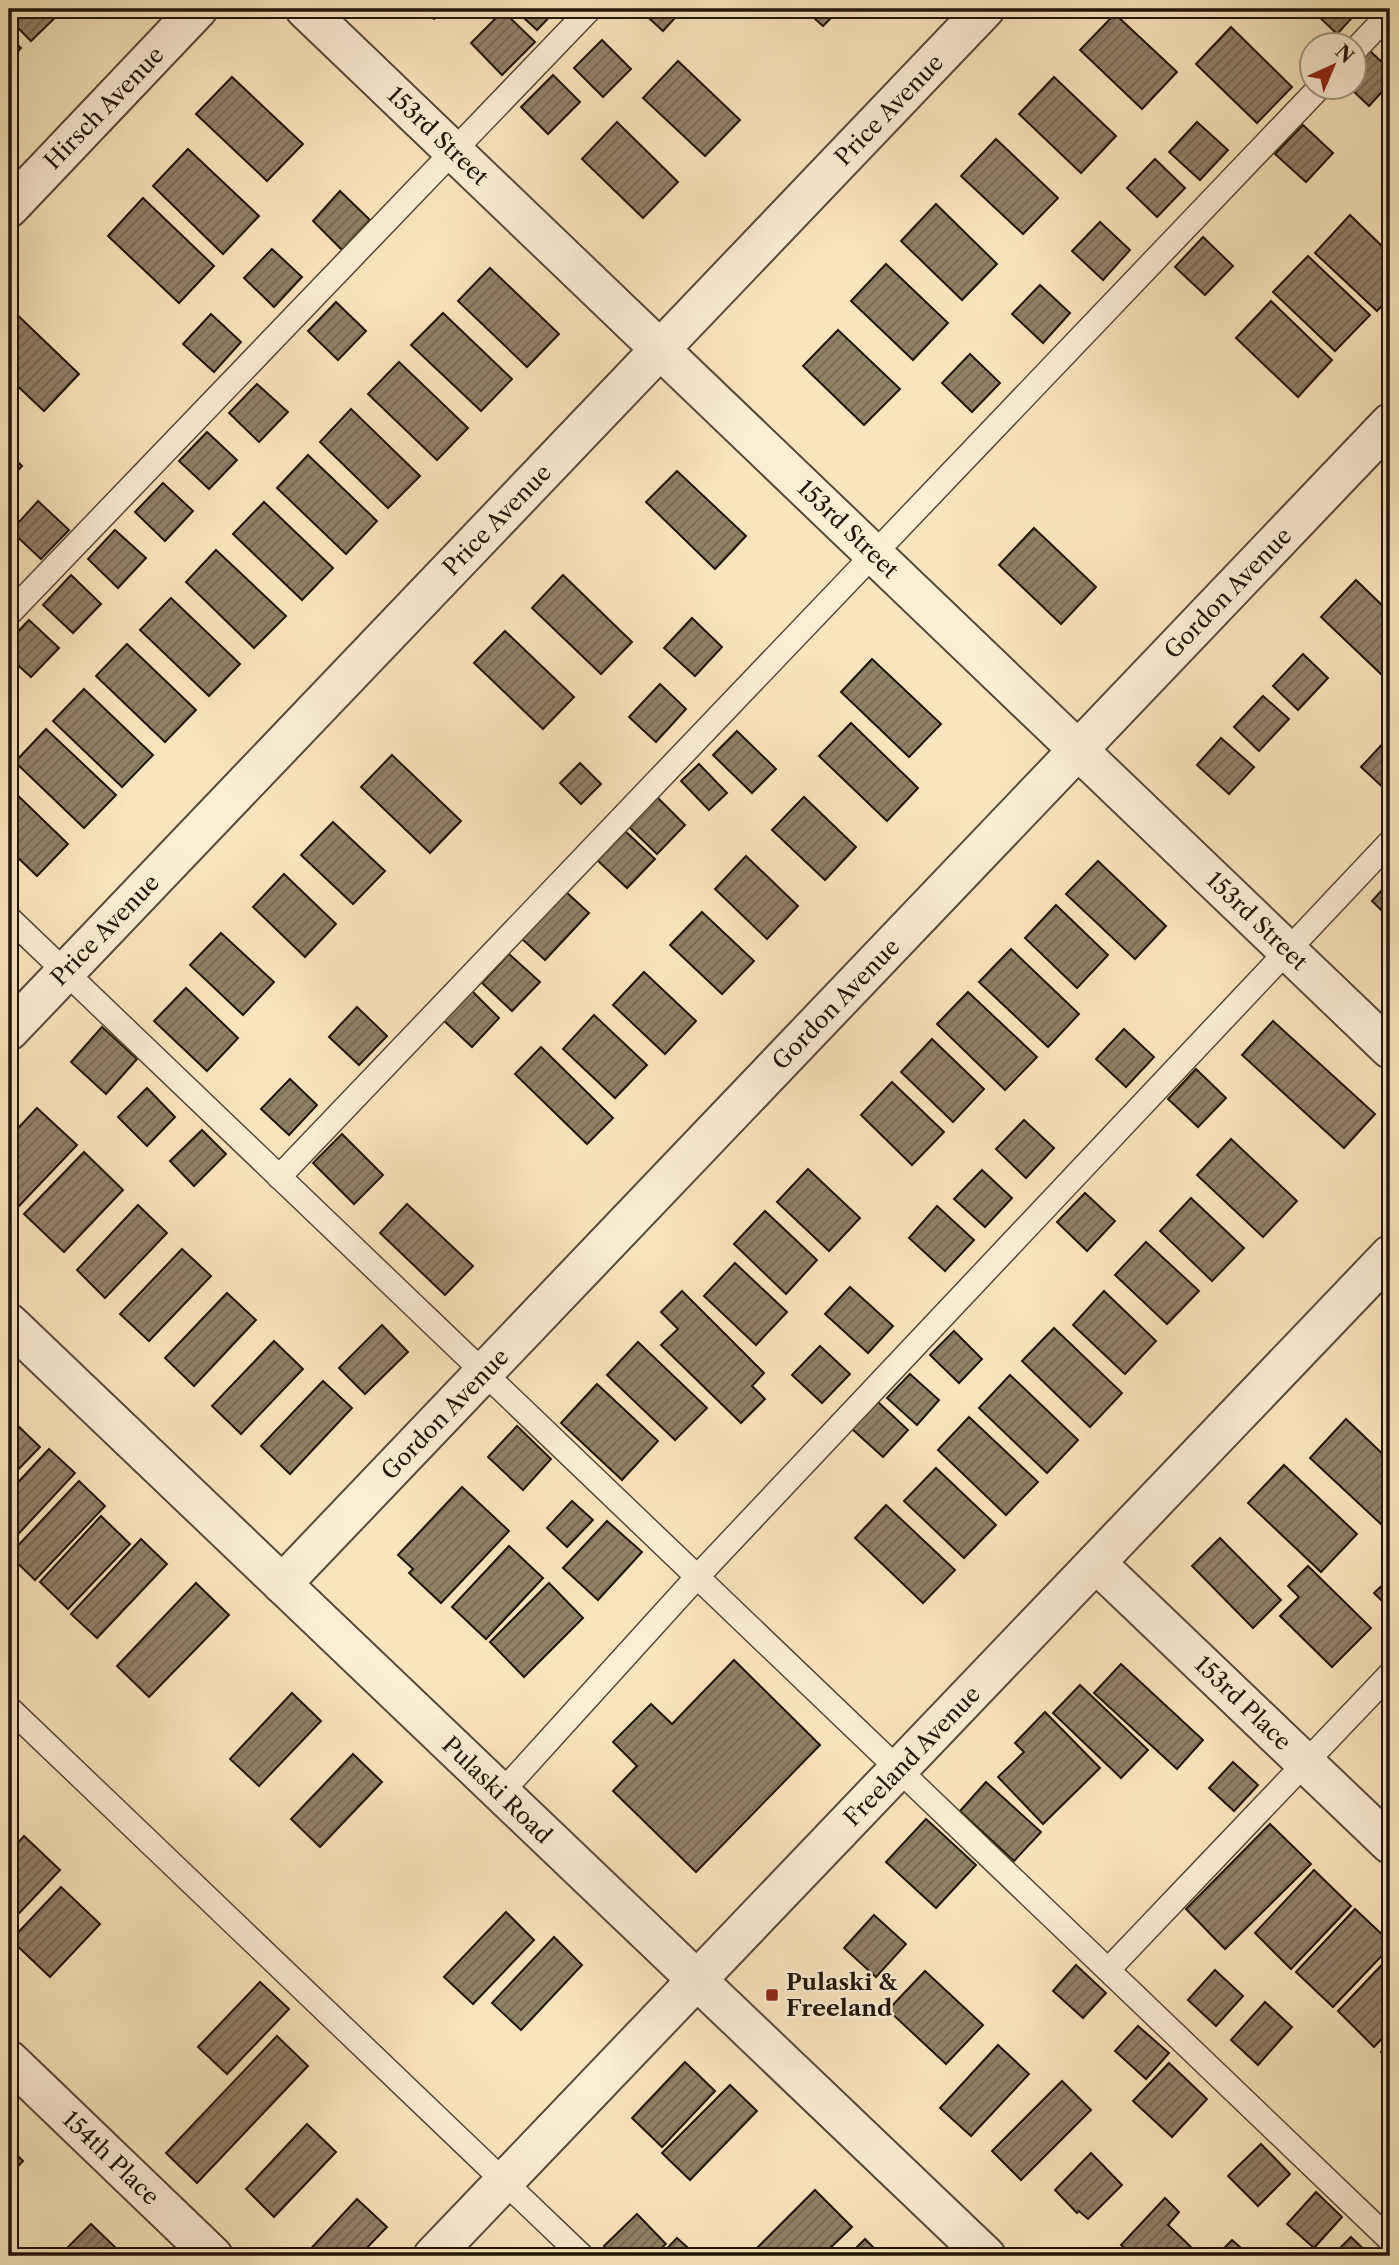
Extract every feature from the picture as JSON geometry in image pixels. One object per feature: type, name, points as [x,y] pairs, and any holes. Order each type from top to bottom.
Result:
[{"type":"street","name":"Hirsch Avenue","points":[[9,208],[198,9]]},
{"type":"street","name":"153rd Street","points":[[305,9],[1390,1049]]},
{"type":"street","name":"Price Avenue","points":[[9,1031],[985,9]]},
{"type":"street","name":"Gordon Avenue","points":[[282,1584],[1390,423]]},
{"type":"street","name":"Freeland Avenue","points":[[433,2256],[1390,1255]]},
{"type":"street","name":"Pulaski Road","points":[[9,1323],[986,2256]]},
{"type":"street","name":"153rd Place","points":[[1097,1563],[1390,1844]]},
{"type":"street","name":"154th Place","points":[[9,2060],[214,2256]]},
{"type":"lane","points":[[9,614],[590,9]]},
{"type":"lane","points":[[1368,36],[1390,13]]},
{"type":"lane","points":[[279,1177],[1306,102]]},
{"type":"lane","points":[[501,1794],[697,1577],[1390,842]]},
{"type":"lane","points":[[9,918],[1390,2240]]},
{"type":"lane","points":[[1108,1970],[1390,1674]]},
{"type":"lane","points":[[9,1708],[582,2256]]},
{"type":"building","points":[[9,9],[64,9],[31,41],[9,19]]},
{"type":"building","points":[[423,9],[445,9],[434,19]]},
{"type":"building","points":[[514,9],[557,9],[537,30]]},
{"type":"building","points":[[639,9],[683,9],[663,31]]},
{"type":"building","points":[[804,9],[840,9],[823,26]]},
{"type":"building","points":[[1311,9],[1360,9],[1339,32],[1335,32]]},
{"type":"building","points":[[503,11],[535,42],[502,75],[471,43]]},
{"type":"building","points":[[1115,14],[1177,72],[1142,109],[1080,50]]},
{"type":"building","points":[[1231,27],[1292,87],[1257,123],[1196,64]]},
{"type":"building","points":[[9,36],[21,48],[9,61]]},
{"type":"building","points":[[602,40],[631,69],[603,97],[574,68]]},
{"type":"building","points":[[1368,49],[1390,70],[1390,83],[1369,106],[1365,102],[1368,102]]},
{"type":"building","points":[[678,61],[740,120],[705,156],[643,98]]},
{"type":"building","points":[[553,75],[580,102],[548,134],[521,107]]},
{"type":"building","points":[[232,77],[303,144],[267,181],[196,114]]},
{"type":"building","points":[[1054,77],[1116,136],[1081,173],[1019,114]]},
{"type":"building","points":[[617,122],[678,182],[643,218],[582,159]]},
{"type":"building","points":[[1197,122],[1228,150],[1200,180],[1169,152]]},
{"type":"building","points":[[1303,125],[1333,153],[1306,182],[1275,154]]},
{"type":"building","points":[[996,139],[1058,198],[1023,234],[961,176]]},
{"type":"building","points":[[188,149],[259,216],[223,254],[153,186]]},
{"type":"building","points":[[1155,159],[1185,188],[1157,217],[1127,188]]},
{"type":"building","points":[[340,191],[370,220],[342,250],[313,221]]},
{"type":"building","points":[[143,198],[214,266],[179,303],[108,236]]},
{"type":"building","points":[[936,204],[997,264],[962,300],[901,241]]},
{"type":"building","points":[[1350,215],[1390,254],[1390,297],[1377,311],[1315,253]]},
{"type":"building","points":[[1100,222],[1130,250],[1103,280],[1072,251]]},
{"type":"building","points":[[1203,237],[1233,266],[1205,295],[1175,267]]},
{"type":"building","points":[[272,249],[302,277],[274,307],[244,278]]},
{"type":"building","points":[[1308,256],[1370,315],[1335,351],[1273,292]]},
{"type":"building","points":[[886,264],[948,323],[913,360],[851,301]]},
{"type":"building","points":[[490,268],[559,334],[527,367],[458,301]]},
{"type":"building","points":[[1040,285],[1070,313],[1043,343],[1012,314]]},
{"type":"building","points":[[1271,301],[1332,360],[1298,397],[1236,338]]},
{"type":"building","points":[[336,302],[366,331],[338,360],[308,331]]},
{"type":"building","points":[[9,307],[79,374],[44,411],[9,378]]},
{"type":"building","points":[[443,313],[512,379],[481,411],[411,345]]},
{"type":"building","points":[[211,314],[241,342],[214,372],[183,344]]},
{"type":"building","points":[[838,330],[900,389],[864,425],[803,366]]},
{"type":"building","points":[[970,354],[1000,383],[972,412],[942,383]]},
{"type":"building","points":[[399,362],[468,428],[437,460],[368,394]]},
{"type":"building","points":[[257,384],[288,412],[259,442],[229,413]]},
{"type":"building","points":[[351,409],[420,476],[388,508],[320,442]]},
{"type":"building","points":[[207,432],[237,460],[209,489],[179,461]]},
{"type":"building","points":[[9,453],[22,466],[9,480]]},
{"type":"building","points":[[308,455],[377,521],[346,554],[277,488]]},
{"type":"building","points":[[677,471],[746,536],[715,569],[646,502]]},
{"type":"building","points":[[163,483],[193,511],[165,541],[135,512]]},
{"type":"building","points":[[38,501],[69,530],[41,559],[11,531]]},
{"type":"building","points":[[264,502],[333,568],[302,600],[233,534]]},
{"type":"building","points":[[1034,528],[1096,587],[1061,624],[999,565]]},
{"type":"building","points":[[115,530],[146,558],[118,588],[88,559]]},
{"type":"building","points":[[216,550],[286,616],[254,648],[186,582]]},
{"type":"building","points":[[71,575],[101,604],[73,633],[43,605]]},
{"type":"building","points":[[563,575],[632,642],[601,674],[532,608]]},
{"type":"building","points":[[1356,580],[1390,613],[1390,668],[1383,676],[1321,617]]},
{"type":"building","points":[[171,598],[240,664],[209,696],[140,630]]},
{"type":"building","points":[[692,618],[722,647],[695,676],[664,648]]},
{"type":"building","points":[[29,620],[59,648],[31,677],[9,657],[9,641]]},
{"type":"building","points":[[505,631],[574,697],[543,729],[474,663]]},
{"type":"building","points":[[127,644],[196,710],[165,742],[96,676]]},
{"type":"building","points":[[1303,654],[1328,678],[1298,710],[1273,686]]},
{"type":"building","points":[[872,659],[941,724],[909,757],[841,692]]},
{"type":"building","points":[[660,684],[686,709],[656,742],[629,717]]},
{"type":"building","points":[[84,689],[153,755],[122,787],[53,721]]},
{"type":"building","points":[[1263,696],[1289,719],[1259,751],[1234,727]]},
{"type":"building","points":[[851,723],[918,788],[887,821],[819,756]]},
{"type":"building","points":[[46,729],[116,795],[84,828],[15,762]]},
{"type":"building","points":[[737,731],[776,769],[752,793],[713,755]]},
{"type":"building","points":[[1221,738],[1254,767],[1229,794],[1197,765]]},
{"type":"building","points":[[1388,738],[1390,740],[1390,794],[1361,767]]},
{"type":"building","points":[[392,755],[461,821],[430,853],[361,787]]},
{"type":"building","points":[[580,763],[601,784],[581,804],[560,783]]},
{"type":"building","points":[[699,764],[727,793],[709,810],[681,781]]},
{"type":"building","points":[[9,787],[68,844],[37,876],[9,849]]},
{"type":"building","points":[[656,796],[685,825],[657,854],[628,826]]},
{"type":"building","points":[[804,797],[856,847],[825,880],[772,830]]},
{"type":"building","points":[[333,822],[385,871],[353,904],[301,855]]},
{"type":"building","points":[[624,830],[655,859],[627,888],[597,860]]},
{"type":"building","points":[[746,856],[798,906],[767,939],[715,889]]},
{"type":"building","points":[[1098,861],[1166,926],[1135,959],[1066,894]]},
{"type":"building","points":[[284,874],[336,924],[305,957],[253,907]]},
{"type":"building","points":[[1390,881],[1390,919],[1372,901]]},
{"type":"building","points":[[565,891],[589,913],[545,960],[521,938]]},
{"type":"building","points":[[1056,905],[1108,955],[1077,988],[1025,938]]},
{"type":"building","points":[[702,912],[754,961],[722,994],[670,945]]},
{"type":"building","points":[[221,933],[274,982],[243,1015],[190,965]]},
{"type":"building","points":[[1011,949],[1079,1014],[1048,1047],[979,982]]},
{"type":"building","points":[[509,954],[540,982],[512,1011],[482,983]]},
{"type":"building","points":[[644,972],[696,1021],[665,1054],[613,1005]]},
{"type":"building","points":[[186,988],[238,1038],[207,1071],[154,1021]]},
{"type":"building","points":[[470,989],[499,1018],[472,1047],[442,1019]]},
{"type":"building","points":[[968,992],[1037,1057],[1005,1090],[937,1024]]},
{"type":"building","points":[[357,1007],[387,1036],[359,1065],[329,1037]]},
{"type":"building","points":[[594,1015],[647,1065],[615,1098],[563,1049]]},
{"type":"building","points":[[1273,1021],[1375,1114],[1344,1148],[1242,1055]]},
{"type":"building","points":[[102,1027],[137,1059],[106,1094],[71,1062]]},
{"type":"building","points":[[1124,1029],[1154,1057],[1126,1087],[1096,1059]]},
{"type":"building","points":[[932,1039],[984,1089],[953,1122],[901,1072]]},
{"type":"building","points":[[541,1047],[613,1118],[587,1144],[515,1074]]},
{"type":"building","points":[[1196,1069],[1226,1098],[1198,1127],[1168,1099]]},
{"type":"building","points":[[290,1079],[317,1105],[289,1135],[261,1109]]},
{"type":"building","points":[[892,1082],[944,1132],[912,1165],[861,1115]]},
{"type":"building","points":[[147,1088],[175,1117],[147,1146],[118,1117]]},
{"type":"building","points":[[37,1108],[77,1145],[18,1207],[9,1199],[9,1138]]},
{"type":"building","points":[[1024,1120],[1054,1148],[1026,1178],[996,1149]]},
{"type":"building","points":[[202,1130],[226,1154],[194,1186],[170,1161]]},
{"type":"building","points":[[342,1134],[383,1175],[354,1204],[313,1163]]},
{"type":"building","points":[[1231,1139],[1297,1201],[1263,1237],[1197,1175]]},
{"type":"building","points":[[84,1152],[123,1190],[64,1252],[24,1214]]},
{"type":"building","points":[[808,1169],[860,1218],[829,1251],[777,1202]]},
{"type":"building","points":[[982,1170],[1012,1198],[985,1227],[954,1199]]},
{"type":"building","points":[[1085,1193],[1115,1221],[1087,1251],[1057,1222]]},
{"type":"building","points":[[1191,1198],[1244,1248],[1212,1281],[1160,1231]]},
{"type":"building","points":[[407,1204],[473,1266],[445,1295],[380,1233]]},
{"type":"building","points":[[138,1205],[167,1233],[105,1298],[77,1270]]},
{"type":"building","points":[[937,1206],[974,1240],[945,1271],[909,1238]]},
{"type":"building","points":[[765,1211],[817,1260],[786,1294],[734,1244]]},
{"type":"building","points":[[1146,1242],[1199,1291],[1167,1324],[1115,1275]]},
{"type":"building","points":[[182,1249],[211,1276],[149,1341],[120,1314]]},
{"type":"building","points":[[735,1263],[787,1312],[756,1345],[704,1296]]},
{"type":"building","points":[[850,1287],[893,1326],[868,1353],[825,1314]]},
{"type":"building","points":[[682,1291],[764,1373],[752,1386],[765,1399],[741,1423],[661,1345],[678,1329],[661,1312]]},
{"type":"building","points":[[1104,1291],[1156,1341],[1125,1374],[1073,1325]]},
{"type":"building","points":[[227,1293],[256,1320],[194,1386],[165,1358]]},
{"type":"building","points":[[382,1325],[408,1352],[365,1394],[339,1368]]},
{"type":"building","points":[[1054,1328],[1122,1393],[1090,1427],[1022,1361]]},
{"type":"building","points":[[954,1331],[982,1359],[959,1383],[930,1355]]},
{"type":"building","points":[[274,1341],[303,1369],[241,1434],[212,1406]]},
{"type":"building","points":[[638,1342],[707,1408],[675,1440],[607,1375]]},
{"type":"building","points":[[820,1346],[850,1374],[822,1403],[792,1375]]},
{"type":"building","points":[[910,1374],[939,1400],[917,1425],[887,1398]]},
{"type":"building","points":[[1010,1375],[1078,1440],[1047,1473],[979,1408]]},
{"type":"building","points":[[323,1381],[352,1408],[290,1474],[261,1446]]},
{"type":"building","points":[[597,1384],[658,1441],[622,1480],[561,1423]]},
{"type":"building","points":[[878,1402],[908,1430],[883,1457],[852,1429]]},
{"type":"building","points":[[969,1417],[1038,1482],[1006,1515],[938,1450]]},
{"type":"building","points":[[1346,1419],[1390,1461],[1390,1518],[1383,1526],[1310,1458]]},
{"type":"building","points":[[14,1422],[40,1447],[9,1479],[9,1428]]},
{"type":"building","points":[[517,1426],[551,1459],[523,1490],[488,1457]]},
{"type":"building","points":[[49,1449],[75,1473],[9,1544],[9,1492]]},
{"type":"building","points":[[1284,1465],[1357,1534],[1321,1572],[1248,1503]]},
{"type":"building","points":[[936,1468],[996,1525],[964,1558],[904,1501]]},
{"type":"building","points":[[79,1481],[105,1506],[35,1580],[9,1555]]},
{"type":"building","points":[[462,1487],[509,1531],[441,1603],[409,1573],[413,1569],[398,1555]]},
{"type":"building","points":[[572,1501],[593,1520],[567,1547],[547,1528]]},
{"type":"building","points":[[886,1505],[955,1570],[923,1603],[855,1538]]},
{"type":"building","points":[[101,1516],[130,1544],[68,1609],[40,1582]]},
{"type":"building","points":[[607,1521],[642,1552],[598,1600],[563,1568]]},
{"type":"building","points":[[1220,1538],[1281,1600],[1253,1628],[1192,1566]]},
{"type":"building","points":[[141,1539],[167,1564],[97,1638],[71,1614]]},
{"type":"building","points":[[509,1546],[543,1578],[486,1639],[452,1607]]},
{"type":"building","points":[[1308,1566],[1371,1628],[1332,1667],[1280,1616],[1299,1597],[1288,1586]]},
{"type":"building","points":[[1390,1578],[1390,1609],[1374,1593]]},
{"type":"building","points":[[196,1583],[229,1615],[149,1697],[117,1666]]},
{"type":"building","points":[[549,1583],[583,1618],[524,1677],[490,1642]]},
{"type":"building","points":[[734,1660],[820,1745],[696,1872],[613,1791],[637,1766],[613,1742],[651,1704],[672,1724]]},
{"type":"building","points":[[1121,1664],[1203,1740],[1177,1769],[1094,1693]]},
{"type":"building","points":[[1080,1685],[1148,1750],[1121,1778],[1053,1713]]},
{"type":"building","points":[[292,1693],[321,1721],[259,1786],[230,1759]]},
{"type":"building","points":[[1045,1712],[1100,1768],[1043,1824],[998,1777],[1024,1752],[1015,1743]]},
{"type":"building","points":[[1390,1713],[1390,1729],[1382,1722]]},
{"type":"building","points":[[353,1754],[382,1782],[320,1847],[291,1819]]},
{"type":"building","points":[[1233,1762],[1258,1785],[1234,1811],[1209,1788]]},
{"type":"building","points":[[986,1782],[1041,1832],[1014,1861],[960,1811]]},
{"type":"building","points":[[926,1819],[976,1865],[936,1908],[886,1862]]},
{"type":"building","points":[[1270,1824],[1311,1864],[1225,1949],[1186,1909]]},
{"type":"building","points":[[24,1836],[60,1870],[9,1924],[9,1853]]},
{"type":"building","points":[[1314,1870],[1351,1906],[1291,1969],[1255,1933]]},
{"type":"building","points":[[61,1887],[100,1924],[50,1977],[11,1940]]},
{"type":"building","points":[[1355,1909],[1390,1942],[1390,1947],[1333,2007],[1296,1972]]},
{"type":"building","points":[[506,1912],[534,1940],[473,2004],[444,1977]]},
{"type":"building","points":[[874,1915],[906,1944],[876,1977],[844,1948]]},
{"type":"building","points":[[554,1937],[582,1965],[521,2030],[492,2003]]},
{"type":"building","points":[[1390,1956],[1390,2030],[1374,2047],[1338,2011]]},
{"type":"building","points":[[1076,1965],[1106,1993],[1083,2018],[1053,1991]]},
{"type":"building","points":[[1215,1970],[1243,1996],[1216,2026],[1188,2000]]},
{"type":"building","points":[[925,1971],[983,2025],[946,2064],[888,2010]]},
{"type":"building","points":[[260,1982],[289,2009],[227,2074],[198,2047]]},
{"type":"building","points":[[1265,2002],[1292,2027],[1258,2065],[1231,2040]]},
{"type":"building","points":[[1138,2026],[1169,2053],[1146,2079],[1115,2051]]},
{"type":"building","points":[[277,2036],[308,2066],[197,2183],[166,2153]]},
{"type":"building","points":[[1390,2043],[1390,2061],[1381,2052]]},
{"type":"building","points":[[998,2045],[1029,2074],[971,2136],[940,2108]]},
{"type":"building","points":[[685,2062],[715,2091],[662,2147],[632,2118]]},
{"type":"building","points":[[1169,2063],[1207,2099],[1172,2137],[1133,2101]]},
{"type":"building","points":[[1062,2081],[1091,2110],[1021,2180],[992,2151]]},
{"type":"building","points":[[730,2085],[757,2111],[690,2180],[662,2153]]},
{"type":"building","points":[[307,2124],[336,2152],[274,2217],[246,2189]]},
{"type":"building","points":[[1261,2144],[1290,2174],[1258,2206],[1228,2176]]},
{"type":"building","points":[[9,2147],[23,2161],[9,2176]]},
{"type":"building","points":[[1091,2153],[1122,2185],[1088,2219],[1079,2211],[1077,2213],[1055,2190]]},
{"type":"building","points":[[815,2190],[852,2227],[822,2256],[761,2256],[755,2250]]},
{"type":"building","points":[[1316,2192],[1342,2217],[1314,2248],[1287,2224]]},
{"type":"building","points":[[1165,2198],[1179,2212],[1168,2225],[1193,2249],[1186,2256],[1134,2256],[1121,2245]]},
{"type":"building","points":[[357,2199],[387,2227],[359,2256],[304,2256]]},
{"type":"building","points":[[637,2214],[666,2244],[653,2256],[614,2256],[604,2246]]},
{"type":"building","points":[[91,2224],[119,2251],[113,2256],[59,2256]]},
{"type":"building","points":[[1351,2237],[1371,2256],[1332,2256]]},
{"type":"building","points":[[677,2238],[697,2256],[660,2256]]},
{"type":"building","points":[[865,2239],[882,2256],[848,2256]]},
{"type":"building","points":[[1232,2240],[1250,2256],[1216,2256]]},
{"type":"place","name":"Pulaski & Freeland","points":[[772,1995]]}]
